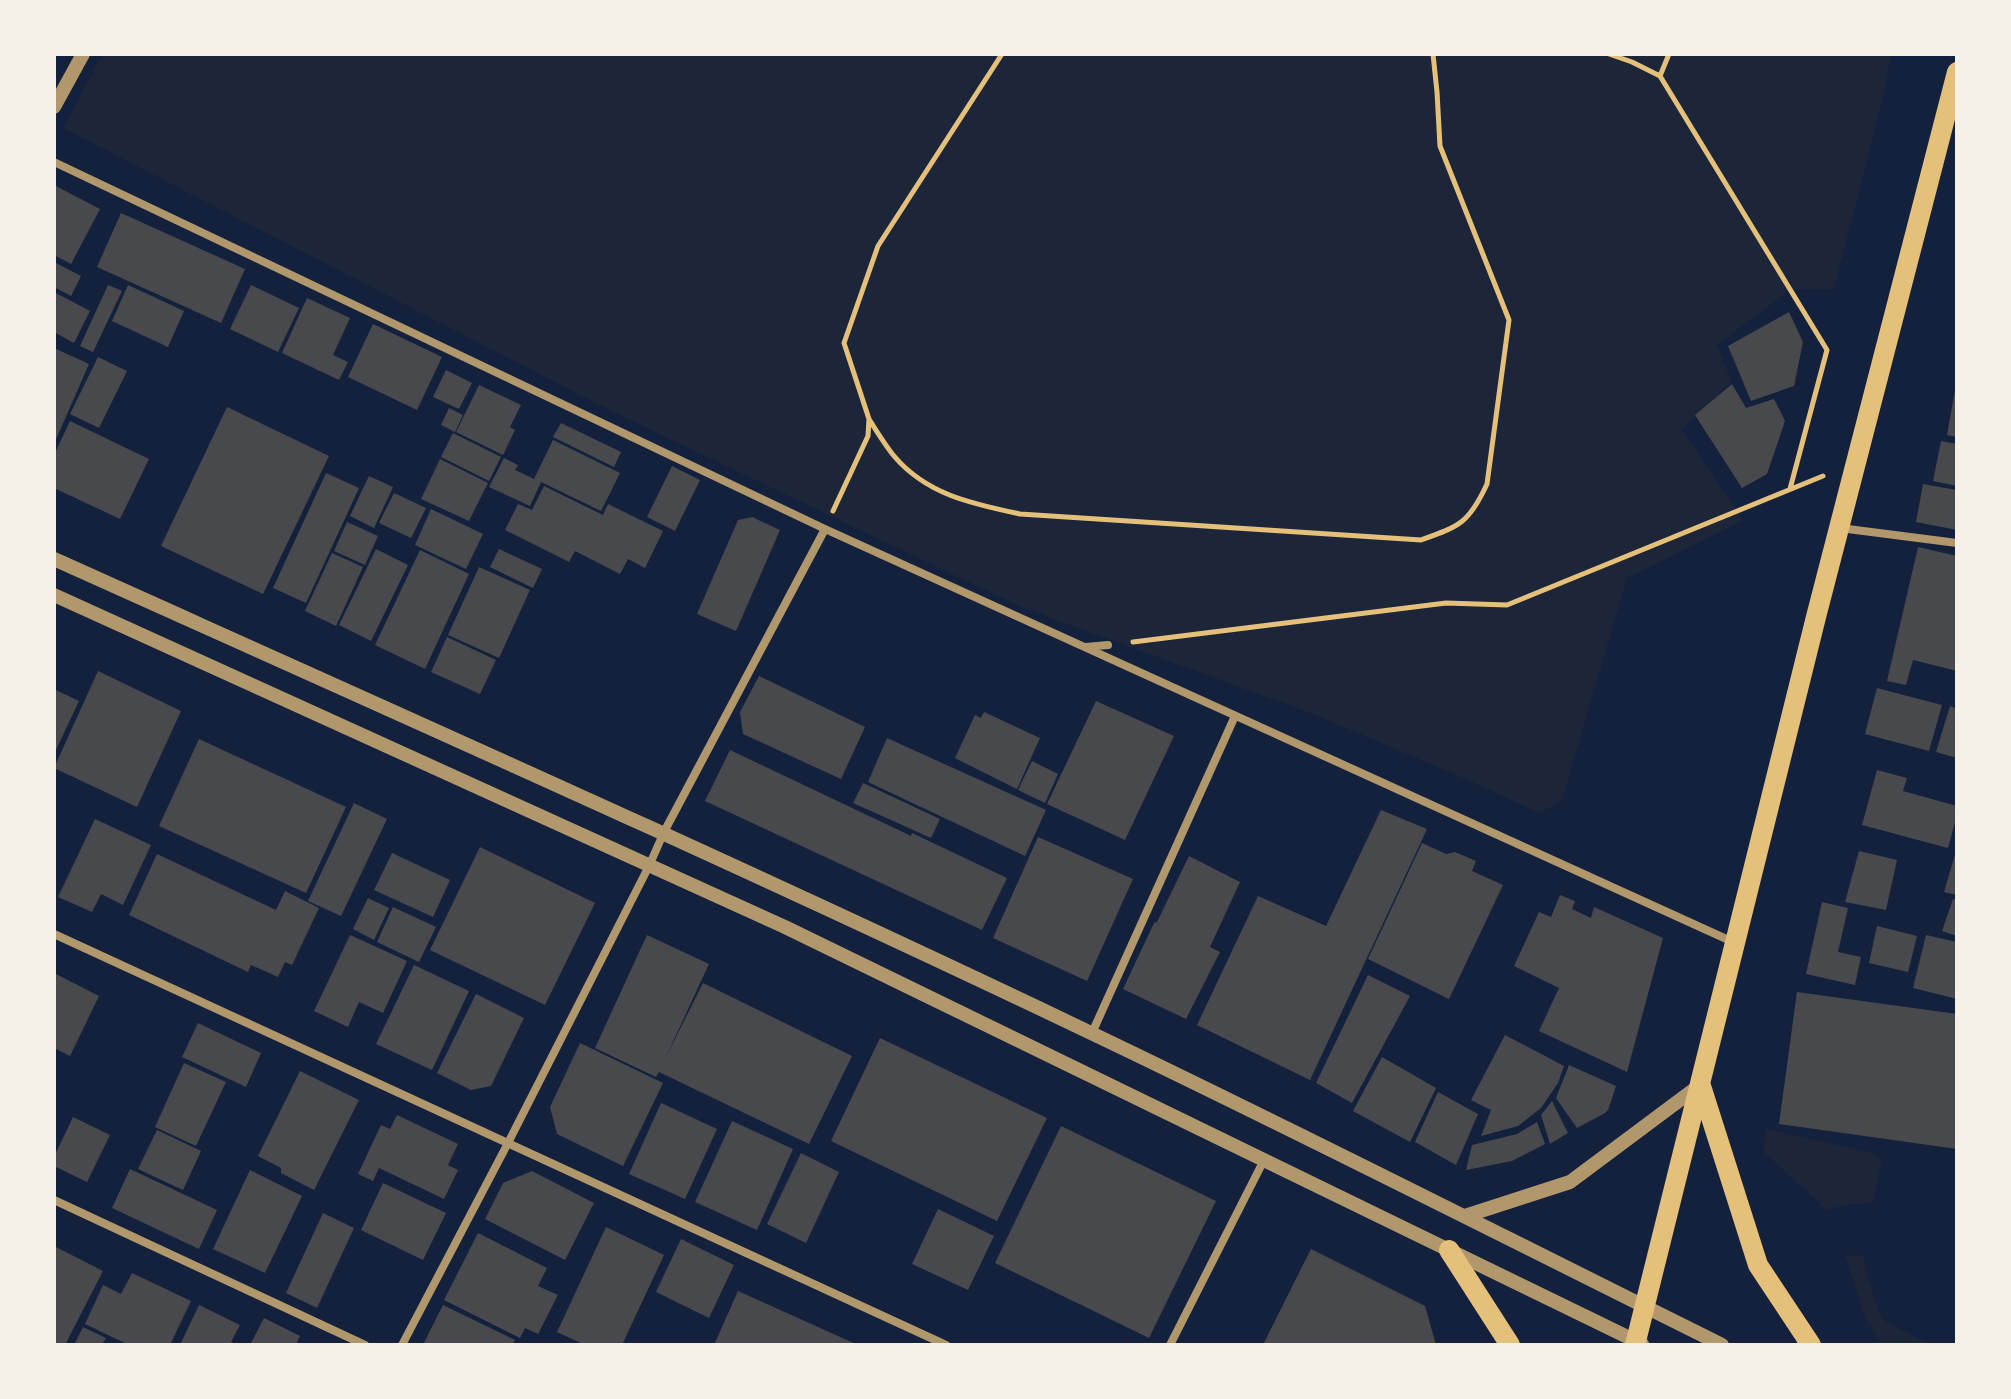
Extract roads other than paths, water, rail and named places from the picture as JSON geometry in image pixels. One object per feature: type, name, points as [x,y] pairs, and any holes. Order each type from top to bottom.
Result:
[{"type":"main road","points":[[1638,1344],[1839,528],[1957,72]]},
{"type":"main road","points":[[1700,1085],[1758,1265],[1811,1345]]},
{"type":"main road","points":[[1449,1250],[1510,1345]]},
{"type":"street","points":[[54,107],[83,54]]},
{"type":"street","points":[[54,162],[825,529],[1736,944]]},
{"type":"street","points":[[1839,528],[1957,543]]},
{"type":"street","points":[[402,1345],[508,1143],[664,832],[825,529]]},
{"type":"street","points":[[54,559],[664,832],[1092,1033],[1722,1345]]},
{"type":"street","points":[[54,595],[785,927],[1638,1344]]},
{"type":"street","points":[[1086,648],[1108,645]]},
{"type":"street","points":[[1092,1033],[1235,716]]},
{"type":"street","points":[[54,934],[946,1345]]},
{"type":"street","points":[[1465,1216],[1570,1182],[1700,1085]]},
{"type":"street","points":[[1170,1345],[1264,1160]]},
{"type":"street","points":[[54,1200],[365,1345]]}]
